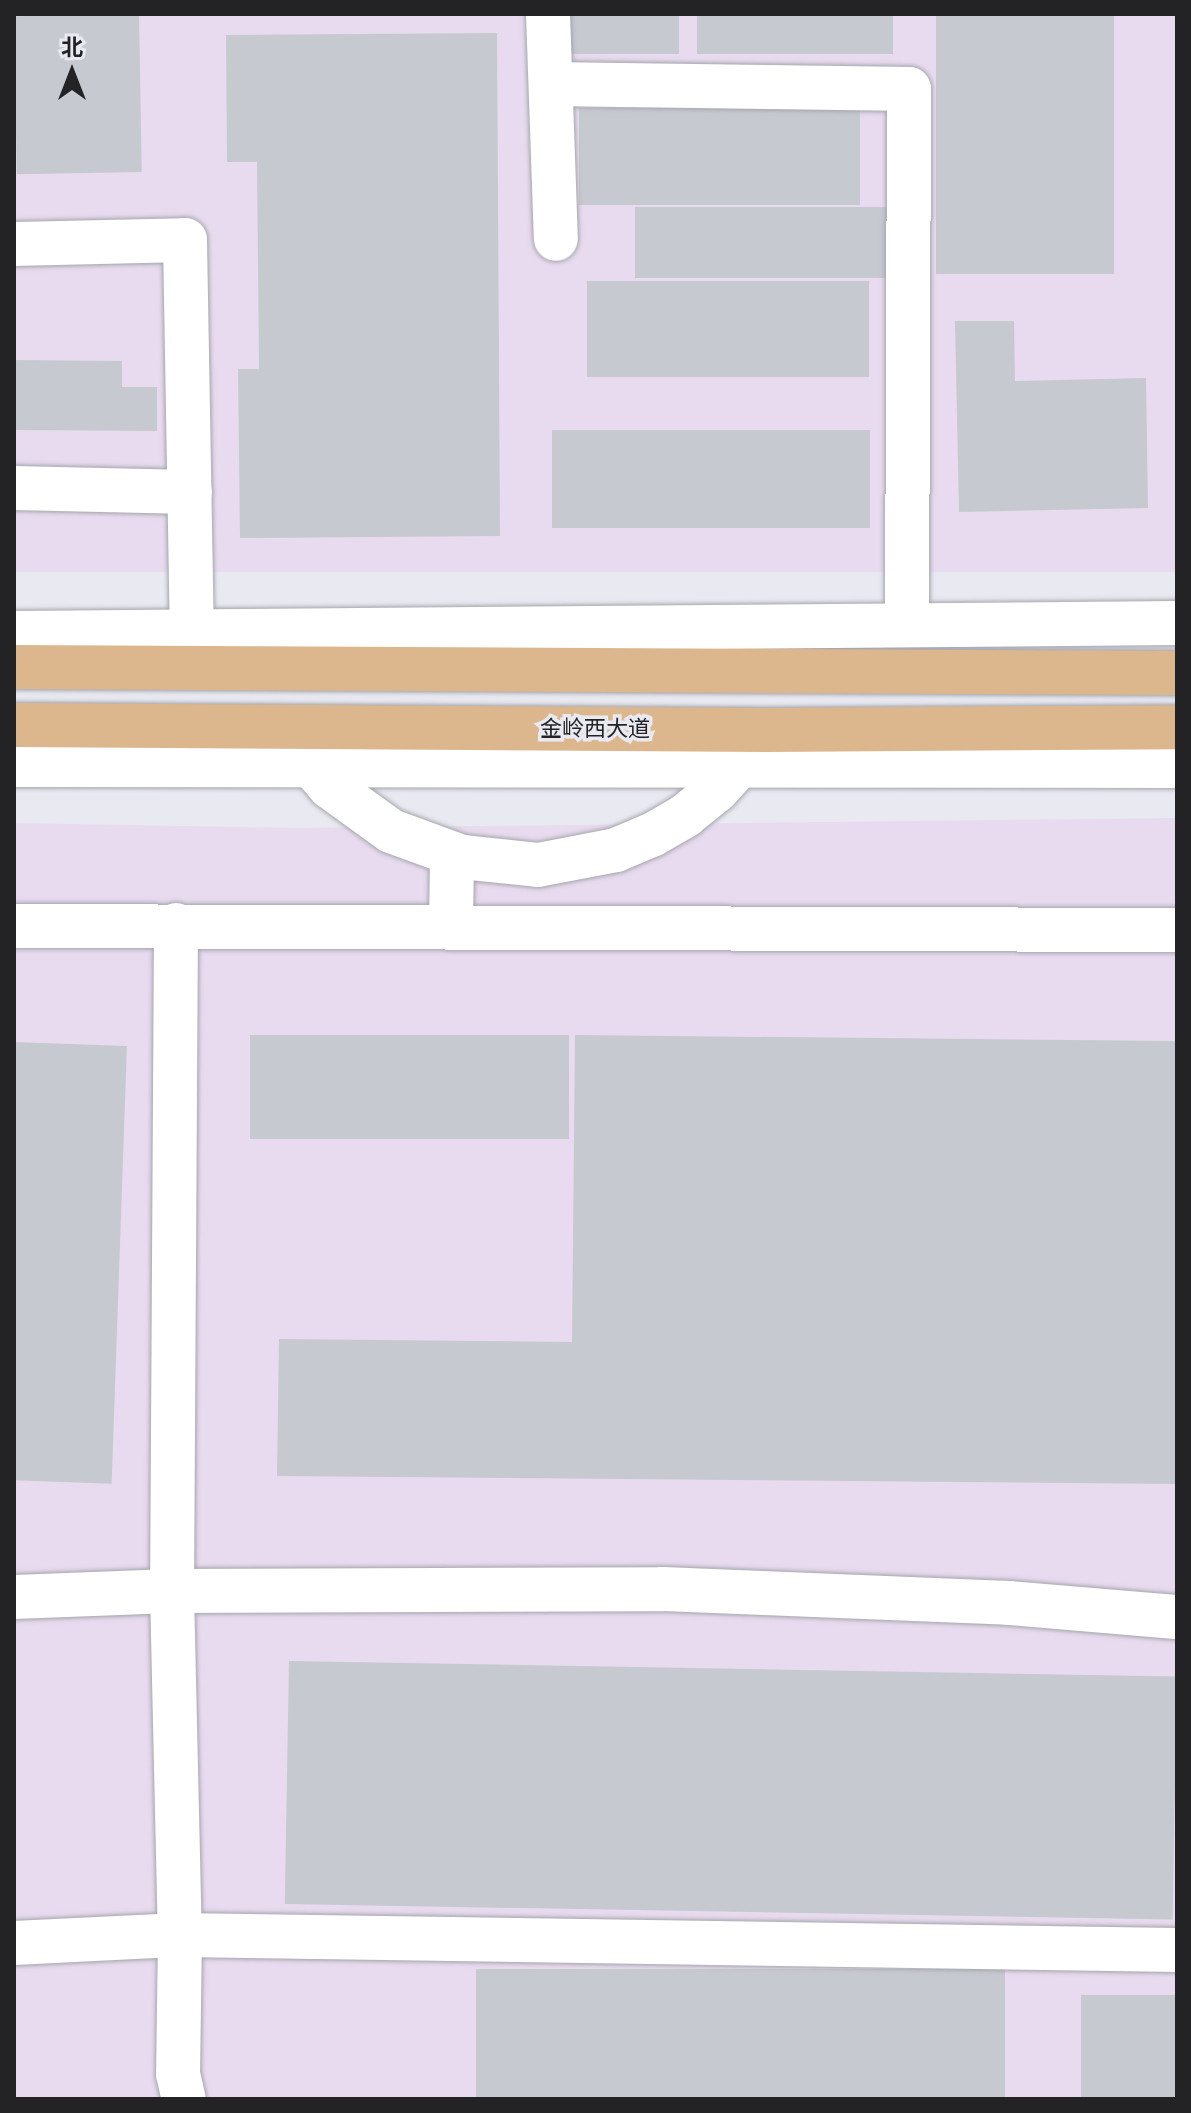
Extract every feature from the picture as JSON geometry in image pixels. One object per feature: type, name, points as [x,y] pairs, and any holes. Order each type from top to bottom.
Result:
[{"type":"main road","points":[[14,667],[1177,673]]},
{"type":"main road","name":"金岭西大道","points":[[14,725],[767,730],[1177,727]]},
{"type":"street","points":[[548,14],[553,84],[556,239]]},
{"type":"street","points":[[553,84],[909,89],[907,625]]},
{"type":"street","points":[[14,244],[185,240],[192,631]]},
{"type":"street","points":[[14,488],[190,492]]},
{"type":"street","points":[[14,633],[1177,623]]},
{"type":"street","points":[[284,728],[311,766],[359,811],[391,831],[452,854],[499,864],[570,861],[616,850],[652,835],[686,815],[738,768],[767,730]]},
{"type":"street","points":[[14,765],[1177,766]]},
{"type":"street","points":[[451,927],[452,854]]},
{"type":"street","points":[[570,861],[572,928]]},
{"type":"street","points":[[176,925],[172,1591],[180,1935],[178,2074],[184,2099]]},
{"type":"street","points":[[14,926],[1177,930]]},
{"type":"street","points":[[14,1597],[172,1591],[663,1589],[1009,1603],[1177,1617]]},
{"type":"street","points":[[14,1943],[180,1935],[1177,1950]]},
{"type":"shaded area","points":[[14,14],[1177,14],[1177,572],[14,572]]},
{"type":"shaded area","points":[[1177,818],[1177,2099],[14,2099],[14,823],[300,828]]},
{"type":"building","points":[[139,14],[142,172],[17,174],[14,16]]},
{"type":"building","points":[[562,14],[679,14],[679,54],[562,54]]},
{"type":"building","points":[[697,14],[893,14],[893,54],[697,54]]},
{"type":"building","points":[[936,14],[1114,14],[1114,274],[936,274]]},
{"type":"building","points":[[497,33],[500,536],[240,538],[238,369],[259,369],[257,162],[227,162],[226,35]]},
{"type":"building","points":[[579,108],[860,108],[860,205],[579,205]]},
{"type":"building","points":[[635,207],[891,207],[891,278],[635,278]]},
{"type":"building","points":[[587,281],[869,281],[869,377],[587,377]]},
{"type":"building","points":[[955,321],[1014,321],[1015,381],[1146,378],[1148,508],[959,512]]},
{"type":"building","points":[[14,360],[122,361],[122,387],[157,387],[157,431],[14,430]]},
{"type":"building","points":[[552,430],[870,430],[870,528],[552,528]]},
{"type":"building","points":[[250,1035],[569,1035],[569,1139],[250,1139]]},
{"type":"building","points":[[575,1035],[1177,1041],[1177,1484],[277,1476],[279,1339],[572,1342]]},
{"type":"building","points":[[14,1042],[127,1046],[112,1484],[14,1480]]},
{"type":"building","points":[[289,1661],[1177,1676],[1173,1919],[285,1904]]},
{"type":"building","points":[[476,1969],[1005,1969],[1005,2099],[476,2099]]},
{"type":"building","points":[[1081,1995],[1177,1995],[1177,2099],[1081,2099]]}]
